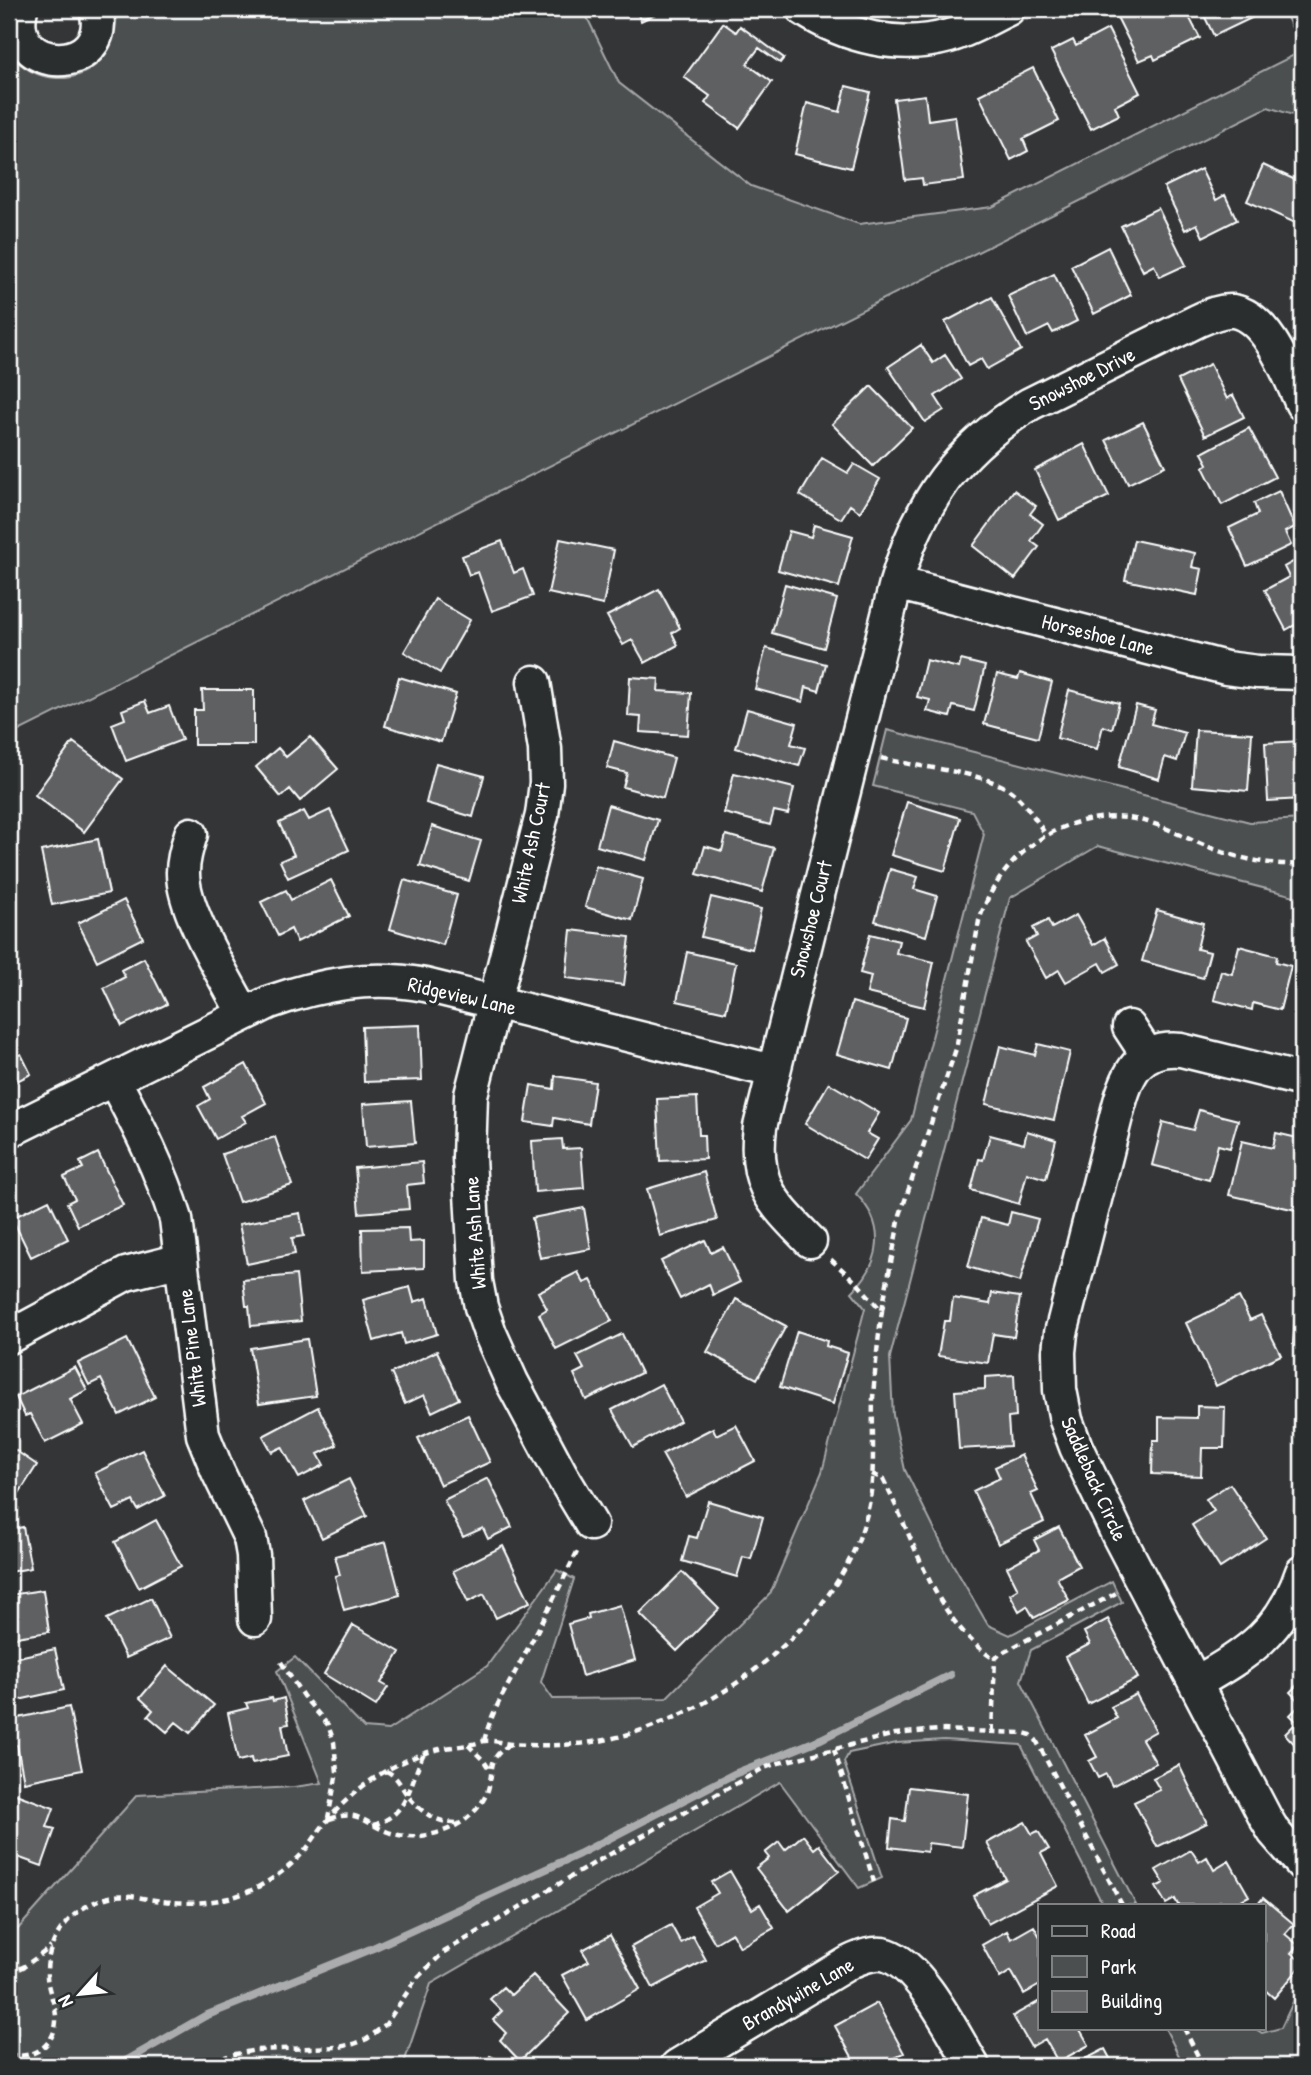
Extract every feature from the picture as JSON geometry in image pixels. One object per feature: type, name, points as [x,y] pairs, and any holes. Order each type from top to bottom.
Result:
[{"type":"street","points":[[21,9],[20,32],[26,44],[35,53],[60,61],[83,52],[92,43],[99,18],[96,9]]},
{"type":"street","points":[[803,9],[850,32],[884,40],[917,41],[934,40],[962,31],[1008,9]]},
{"type":"street","name":"Snowshoe Drive","points":[[896,583],[911,537],[933,496],[978,442],[1030,404],[1210,315],[1247,302],[1253,320],[1269,339],[1302,404]]},
{"type":"street","name":"Horseshoe Lane","points":[[896,583],[1226,668],[1268,673],[1302,673]]},
{"type":"street","name":"Snowshoe Court","points":[[810,1241],[777,1206],[768,1192],[761,1175],[759,1135],[896,583]]},
{"type":"street","name":"White Ash Court","points":[[494,1002],[542,816],[546,783],[545,748],[534,682]]},
{"type":"street","points":[[191,834],[183,873],[186,892],[194,918],[244,1014]]},
{"type":"street","name":"Ridgeview Lane","points":[[9,1131],[244,1014],[300,992],[330,984],[365,981],[403,981],[773,1071]]},
{"type":"street","name":"White Ash Lane","points":[[494,1002],[471,1095],[469,1158],[476,1281],[490,1333],[512,1382],[591,1524]]},
{"type":"street","points":[[1129,1027],[1148,1056],[1160,1050],[1181,1050],[1302,1080]]},
{"type":"street","name":"Saddleback Circle","points":[[1148,1056],[1128,1078],[1114,1122],[1061,1333],[1060,1390],[1066,1420],[1118,1535],[1265,1817],[1274,1832],[1302,1864]]},
{"type":"street","name":"White Pine Lane","points":[[114,1080],[157,1164],[176,1219],[203,1435],[250,1538],[254,1555],[255,1619]]},
{"type":"street","points":[[9,1337],[126,1273],[181,1260]]},
{"type":"street","points":[[1196,1683],[1238,1658],[1270,1630],[1292,1599],[1302,1572]]},
{"type":"street","name":"Brandywine Lane","points":[[677,2066],[850,1962],[891,1944],[925,1987],[973,2066]]},
{"type":"path","points":[[876,757],[983,778],[1004,786],[1020,800],[1046,835]]},
{"type":"path","points":[[9,2054],[27,2056],[41,2050],[50,2041],[56,2017],[47,1974],[51,1947],[62,1927],[92,1903],[128,1895],[187,1904],[235,1897],[277,1875],[297,1858],[328,1819],[356,1791],[396,1765],[445,1748],[484,1741],[511,1744],[578,1744],[631,1734],[691,1711],[733,1685],[793,1637],[833,1587],[860,1537],[870,1497],[875,1371],[882,1311],[900,1215],[956,1049],[979,922],[994,884],[1023,851],[1046,835],[1087,821],[1108,818],[1130,818],[1153,823],[1228,855],[1256,862],[1302,864]]},
{"type":"path","points":[[810,1241],[857,1283],[882,1311]]},
{"type":"path","points":[[872,1474],[883,1479],[930,1585],[944,1609],[975,1645],[995,1659]]},
{"type":"path","points":[[484,1741],[492,1713],[526,1653],[591,1524]]},
{"type":"path","points":[[992,1732],[995,1659],[1121,1591]]},
{"type":"path","points":[[281,1662],[303,1696],[328,1726],[334,1742],[337,1772],[328,1819]]},
{"type":"path","points":[[199,2066],[256,2050],[339,2048],[366,2039],[386,2024],[416,1979],[444,1952],[596,1862],[775,1764],[895,1734],[939,1730],[1031,1735],[1121,1904]]},
{"type":"path","points":[[328,1819],[342,1815],[358,1816],[392,1833],[435,1834],[458,1823],[482,1804],[489,1786],[492,1762],[499,1752],[511,1744]]},
{"type":"path","points":[[468,1745],[484,1760],[490,1771]]},
{"type":"path","points":[[834,1749],[874,1882]]},
{"type":"path","points":[[373,1825],[387,1821],[408,1796],[423,1754]]},
{"type":"path","points":[[386,1771],[400,1781],[408,1796],[428,1815],[442,1823],[458,1823]]},
{"type":"path","points":[[9,1974],[51,1947]]},
{"type":"path","points":[[1185,2030],[1203,2066]]},
{"type":"green space","points":[[124,9],[583,9],[619,83],[751,186],[859,224],[992,207],[1302,51],[1302,118],[1268,107],[9,736],[9,53],[19,63],[43,76],[57,78],[83,73],[95,66],[105,55],[112,40],[118,12]]},
{"type":"green space","points":[[1283,9],[1302,9],[1302,49]]},
{"type":"green space","points":[[887,730],[1250,822],[1302,819],[1302,898],[1098,846],[1010,898],[890,1357],[893,1415],[905,1470],[943,1547],[988,1625],[1010,1635],[1112,1581],[1122,1602],[1031,1650],[1021,1681],[1135,1904],[1102,1904],[1021,1745],[944,1740],[897,1743],[849,1753],[844,1762],[882,1878],[859,1888],[780,1782],[431,1984],[403,2066],[9,2066],[9,1939],[137,1795],[294,1787],[322,1783],[277,1671],[295,1657],[364,1728],[388,1730],[487,1666],[557,1570],[574,1579],[541,1682],[553,1699],[666,1698],[770,1594],[822,1472],[865,1308],[852,1292],[870,1269],[877,1244],[876,1231],[873,1218],[856,1194],[911,1120],[984,834],[972,811],[873,786]]},
{"type":"green space","points":[[1302,1983],[1302,2066],[1184,2066],[1166,2030],[1257,2030],[1262,2033],[1281,2028]]},
{"type":"building","points":[[635,9],[666,9],[641,21]]},
{"type":"building","points":[[1129,9],[1185,9],[1200,38],[1155,60],[1153,55],[1139,61],[1116,15]]},
{"type":"building","points":[[1201,9],[1265,9],[1266,11],[1214,36]]},
{"type":"building","points":[[723,23],[736,32],[740,26],[784,58],[780,63],[759,48],[747,64],[772,82],[739,128],[705,103],[710,96],[684,77]]},
{"type":"building","points":[[1108,29],[1140,93],[1115,106],[1119,115],[1091,129],[1051,51],[1073,40],[1076,46]]},
{"type":"building","points":[[1033,68],[1059,121],[1023,139],[1028,151],[1011,160],[979,95]]},
{"type":"building","points":[[846,86],[870,92],[851,168],[795,154],[807,103],[840,112]]},
{"type":"building","points":[[925,95],[928,120],[955,116],[964,180],[923,185],[922,178],[905,180],[894,99]]},
{"type":"building","points":[[1263,165],[1302,183],[1302,226],[1247,201]]},
{"type":"building","points":[[1201,169],[1216,200],[1225,195],[1237,220],[1203,237],[1197,224],[1185,230],[1164,187]]},
{"type":"building","points":[[1158,208],[1186,265],[1160,277],[1154,265],[1143,271],[1121,226]]},
{"type":"building","points":[[1108,247],[1131,295],[1094,314],[1071,266]]},
{"type":"building","points":[[1054,274],[1077,321],[1053,333],[1049,326],[1027,337],[1008,296]]},
{"type":"building","points":[[992,297],[1021,350],[987,369],[981,359],[968,366],[945,322]]},
{"type":"building","points":[[921,345],[933,363],[945,355],[961,379],[935,396],[944,410],[925,422],[888,367]]},
{"type":"building","points":[[1210,364],[1227,399],[1233,395],[1244,417],[1205,436],[1178,380]]},
{"type":"building","points":[[871,386],[912,428],[873,466],[832,424]]},
{"type":"building","points":[[1143,422],[1165,466],[1128,484],[1106,440]]},
{"type":"building","points":[[1249,428],[1275,477],[1222,505],[1203,467],[1208,464],[1202,453]]},
{"type":"building","points":[[1084,444],[1109,496],[1059,520],[1035,470]]},
{"type":"building","points":[[822,458],[848,473],[854,464],[880,479],[860,512],[850,505],[841,519],[800,495]]},
{"type":"building","points":[[1014,490],[1036,506],[1030,514],[1043,524],[1031,541],[1039,547],[1015,579],[973,546]]},
{"type":"building","points":[[1279,491],[1295,527],[1285,532],[1291,545],[1247,566],[1229,528],[1258,514],[1254,503]]},
{"type":"building","points":[[814,525],[853,536],[839,587],[778,570],[789,531],[811,537]]},
{"type":"building","points":[[560,539],[614,550],[603,605],[548,593]]},
{"type":"building","points":[[1134,540],[1195,553],[1192,567],[1202,569],[1197,595],[1125,580]]},
{"type":"building","points":[[502,541],[514,573],[523,569],[533,596],[492,611],[478,572],[469,575],[462,556]]},
{"type":"building","points":[[1302,557],[1301,637],[1295,625],[1286,630],[1265,590],[1289,577],[1284,567]]},
{"type":"building","points":[[785,584],[837,599],[824,648],[772,633]]},
{"type":"building","points":[[659,589],[680,628],[672,633],[678,645],[645,663],[632,640],[623,645],[607,616]]},
{"type":"building","points":[[435,599],[470,620],[440,673],[404,652]]},
{"type":"building","points":[[766,648],[826,664],[819,691],[806,687],[803,702],[755,689]]},
{"type":"building","points":[[926,660],[959,668],[961,660],[985,666],[974,711],[953,706],[950,717],[927,711],[930,700],[917,697]]},
{"type":"building","points":[[1020,673],[1052,682],[1038,738],[984,724],[997,674],[1018,679]]},
{"type":"building","points":[[399,677],[456,694],[441,742],[385,726]]},
{"type":"building","points":[[630,677],[659,679],[658,691],[691,693],[688,735],[640,732],[641,717],[628,716]]},
{"type":"building","points":[[202,690],[254,690],[254,745],[194,745],[194,710],[203,710]]},
{"type":"building","points":[[1069,690],[1119,703],[1112,729],[1103,726],[1097,749],[1057,738]]},
{"type":"building","points":[[145,701],[150,713],[169,706],[182,740],[126,761],[112,724],[125,719],[122,710]]},
{"type":"building","points":[[1136,705],[1155,710],[1151,724],[1185,733],[1177,761],[1165,757],[1159,779],[1119,767]]},
{"type":"building","points":[[747,709],[797,723],[791,744],[805,748],[799,766],[736,748]]},
{"type":"building","points":[[1196,730],[1252,733],[1248,791],[1192,786]]},
{"type":"building","points":[[310,737],[338,769],[300,801],[290,789],[281,797],[256,767],[278,748],[286,757]]},
{"type":"building","points":[[614,741],[674,758],[663,798],[623,787],[627,773],[607,768]]},
{"type":"building","points":[[1302,741],[1302,799],[1268,801],[1265,743]]},
{"type":"building","points":[[73,742],[123,779],[84,832],[35,795]]},
{"type":"building","points":[[436,763],[484,776],[473,817],[426,803]]},
{"type":"building","points":[[734,773],[794,788],[788,814],[774,811],[770,825],[724,813]]},
{"type":"building","points":[[907,802],[960,818],[945,871],[891,855]]},
{"type":"building","points":[[608,805],[658,820],[646,860],[597,846]]},
{"type":"building","points":[[330,810],[349,850],[288,878],[280,861],[294,855],[279,823],[304,811],[309,820]]},
{"type":"building","points":[[432,826],[481,841],[469,881],[420,866]]},
{"type":"building","points":[[726,835],[774,848],[762,892],[697,874],[705,846],[722,851]]},
{"type":"building","points":[[98,839],[109,893],[52,905],[41,851]]},
{"type":"building","points":[[596,866],[643,879],[632,920],[585,907]]},
{"type":"building","points":[[890,869],[918,877],[914,889],[937,896],[926,936],[875,921]]},
{"type":"building","points":[[331,880],[349,916],[297,942],[291,929],[278,936],[261,902],[286,890],[291,900]]},
{"type":"building","points":[[404,880],[457,895],[443,945],[390,929]]},
{"type":"building","points":[[711,897],[761,909],[752,949],[701,937]]},
{"type":"building","points":[[124,900],[143,938],[97,961],[78,923]]},
{"type":"building","points":[[1157,910],[1203,923],[1197,949],[1210,952],[1203,978],[1142,961]]},
{"type":"building","points":[[1076,915],[1093,945],[1105,938],[1119,964],[1105,972],[1100,963],[1066,982],[1059,970],[1046,978],[1026,942],[1037,936],[1033,928],[1048,920],[1052,928]]},
{"type":"building","points":[[571,930],[630,937],[624,985],[566,978]]},
{"type":"building","points":[[870,934],[899,941],[896,953],[934,962],[924,1007],[867,993],[871,976],[860,973]]},
{"type":"building","points":[[1239,946],[1277,956],[1276,962],[1291,966],[1280,1010],[1253,1003],[1252,1010],[1214,1000],[1221,971],[1232,974]]},
{"type":"building","points":[[687,952],[736,963],[726,1012],[677,1001]]},
{"type":"building","points":[[144,958],[167,1004],[122,1026],[104,988],[125,977],[121,970]]},
{"type":"building","points":[[852,1002],[906,1018],[892,1070],[837,1054]]},
{"type":"building","points":[[420,1025],[422,1080],[364,1082],[362,1027]]},
{"type":"building","points":[[1038,1044],[1070,1052],[1054,1120],[986,1104],[1000,1046],[1035,1055]]},
{"type":"building","points":[[21,1054],[31,1074],[9,1085],[9,1055],[11,1059]]},
{"type":"building","points":[[246,1064],[266,1103],[242,1116],[246,1122],[216,1139],[198,1106],[210,1099],[204,1087]]},
{"type":"building","points":[[555,1076],[595,1082],[589,1124],[554,1118],[553,1126],[525,1122],[531,1085],[554,1089]]},
{"type":"building","points":[[829,1083],[879,1113],[867,1133],[878,1139],[865,1160],[805,1124]]},
{"type":"building","points":[[697,1097],[699,1135],[704,1135],[705,1159],[660,1161],[657,1099]]},
{"type":"building","points":[[411,1101],[415,1143],[366,1147],[363,1104]]},
{"type":"building","points":[[1199,1110],[1238,1120],[1230,1148],[1218,1145],[1209,1180],[1152,1165],[1163,1122],[1193,1130]]},
{"type":"building","points":[[1027,1131],[1056,1140],[1046,1179],[1027,1173],[1019,1204],[971,1190],[979,1159],[983,1160],[990,1135],[1024,1144]]},
{"type":"building","points":[[1276,1133],[1302,1139],[1302,1182],[1296,1210],[1229,1195],[1242,1141],[1273,1148]]},
{"type":"building","points":[[275,1137],[292,1185],[239,1202],[222,1154]]},
{"type":"building","points":[[562,1139],[563,1149],[581,1148],[584,1188],[535,1192],[532,1141]]},
{"type":"building","points":[[98,1153],[123,1205],[78,1226],[67,1203],[75,1199],[64,1177],[83,1168],[80,1162]]},
{"type":"building","points":[[422,1162],[424,1183],[407,1185],[409,1209],[359,1213],[355,1168]]},
{"type":"building","points":[[704,1172],[717,1220],[660,1236],[647,1189]]},
{"type":"building","points":[[49,1200],[68,1239],[31,1257],[12,1218]]},
{"type":"building","points":[[584,1208],[591,1249],[540,1258],[532,1218]]},
{"type":"building","points":[[1011,1212],[1038,1219],[1020,1282],[968,1267],[981,1218],[1008,1225]]},
{"type":"building","points":[[300,1213],[304,1236],[292,1238],[295,1254],[247,1264],[239,1224]]},
{"type":"building","points":[[408,1228],[409,1242],[424,1241],[424,1268],[363,1271],[362,1229]]},
{"type":"building","points":[[705,1240],[711,1253],[723,1247],[740,1282],[713,1295],[709,1284],[680,1299],[661,1261]]},
{"type":"building","points":[[578,1272],[584,1283],[591,1280],[612,1321],[556,1349],[539,1314],[547,1309],[538,1292]]},
{"type":"building","points":[[296,1275],[301,1321],[251,1326],[243,1280]]},
{"type":"building","points":[[410,1287],[414,1302],[427,1298],[437,1334],[404,1344],[401,1333],[374,1341],[363,1300]]},
{"type":"building","points":[[992,1293],[1020,1297],[1014,1337],[993,1334],[988,1363],[938,1356],[944,1321],[950,1321],[953,1298],[990,1304]]},
{"type":"building","points":[[1239,1297],[1250,1320],[1261,1315],[1281,1355],[1216,1386],[1186,1323]]},
{"type":"building","points":[[736,1299],[786,1326],[757,1379],[707,1352]]},
{"type":"building","points":[[1295,1317],[1302,1318],[1302,1345],[1293,1344]]},
{"type":"building","points":[[797,1331],[827,1341],[826,1346],[848,1353],[833,1404],[780,1387]]},
{"type":"building","points":[[622,1334],[641,1373],[586,1400],[574,1374],[584,1369],[577,1356]]},
{"type":"building","points":[[127,1339],[155,1397],[119,1415],[101,1379],[89,1385],[78,1363]]},
{"type":"building","points":[[307,1339],[316,1396],[259,1404],[250,1348]]},
{"type":"building","points":[[437,1351],[459,1399],[432,1412],[424,1395],[405,1404],[391,1373]]},
{"type":"building","points":[[75,1367],[87,1390],[70,1399],[83,1424],[45,1443],[30,1414],[25,1416],[16,1397]]},
{"type":"building","points":[[1014,1375],[1016,1417],[1008,1418],[1010,1446],[959,1449],[955,1391],[985,1389],[985,1377]]},
{"type":"building","points":[[661,1384],[680,1421],[633,1447],[612,1410]]},
{"type":"building","points":[[1197,1406],[1225,1407],[1224,1448],[1202,1448],[1201,1476],[1152,1474],[1153,1440],[1159,1440],[1159,1417],[1197,1418]]},
{"type":"building","points":[[318,1407],[337,1445],[318,1454],[324,1465],[299,1478],[282,1447],[272,1452],[263,1436]]},
{"type":"building","points":[[468,1415],[490,1462],[440,1485],[418,1438]]},
{"type":"building","points":[[736,1425],[755,1461],[686,1497],[662,1454],[713,1428],[716,1435]]},
{"type":"building","points":[[9,1446],[37,1465],[9,1509]]},
{"type":"building","points":[[142,1450],[165,1496],[138,1510],[133,1501],[114,1510],[95,1473]]},
{"type":"building","points":[[1021,1455],[1038,1491],[1031,1494],[1044,1522],[998,1544],[973,1491],[1000,1478],[995,1467]]},
{"type":"building","points":[[488,1478],[512,1527],[488,1539],[483,1528],[463,1537],[444,1500]]},
{"type":"building","points":[[349,1479],[367,1516],[322,1538],[304,1501]]},
{"type":"building","points":[[1230,1484],[1266,1538],[1220,1568],[1192,1525],[1214,1511],[1206,1499]]},
{"type":"building","points":[[708,1501],[763,1517],[751,1559],[743,1557],[737,1577],[682,1561],[689,1536],[697,1538]]},
{"type":"building","points":[[156,1520],[181,1566],[139,1588],[115,1542]]},
{"type":"building","points":[[23,1527],[31,1568],[9,1572],[9,1530]]},
{"type":"building","points":[[1059,1527],[1079,1566],[1057,1578],[1069,1600],[1034,1618],[1027,1606],[1019,1611],[1010,1594],[1018,1589],[1007,1567],[1039,1550],[1034,1540]]},
{"type":"building","points":[[386,1542],[400,1595],[344,1610],[335,1576],[340,1575],[335,1556]]},
{"type":"building","points":[[503,1546],[530,1602],[496,1618],[484,1594],[468,1602],[453,1571]]},
{"type":"building","points":[[682,1572],[719,1609],[677,1651],[640,1614]]},
{"type":"building","points":[[43,1590],[49,1632],[9,1638],[9,1595]]},
{"type":"building","points":[[151,1598],[170,1638],[126,1658],[107,1619]]},
{"type":"building","points":[[620,1605],[635,1660],[582,1676],[568,1624],[589,1618],[588,1614]]},
{"type":"building","points":[[1108,1619],[1138,1678],[1088,1704],[1065,1657],[1090,1644],[1084,1632]]},
{"type":"building","points":[[353,1625],[400,1652],[381,1683],[388,1687],[376,1706],[324,1674]]},
{"type":"building","points":[[55,1649],[64,1690],[14,1701],[9,1686],[9,1659]]},
{"type":"building","points":[[167,1666],[214,1705],[190,1733],[176,1722],[167,1732],[148,1716],[153,1710],[140,1698]]},
{"type":"building","points":[[1302,1680],[1302,1752],[1285,1734],[1297,1722],[1290,1715],[1301,1704],[1290,1692]]},
{"type":"building","points":[[1136,1694],[1156,1731],[1142,1739],[1156,1763],[1112,1786],[1106,1774],[1098,1778],[1089,1761],[1097,1757],[1085,1735],[1117,1718],[1111,1707]]},
{"type":"building","points":[[272,1698],[273,1701],[284,1698],[289,1724],[282,1725],[288,1756],[252,1763],[251,1758],[238,1761],[228,1713],[248,1708],[246,1703]]},
{"type":"building","points":[[69,1707],[82,1770],[24,1782],[17,1745],[9,1746],[9,1720]]},
{"type":"building","points":[[1179,1765],[1207,1823],[1157,1847],[1134,1802],[1160,1790],[1153,1778]]},
{"type":"building","points":[[909,1787],[968,1794],[962,1847],[928,1843],[927,1852],[889,1847],[892,1819],[905,1821]]},
{"type":"building","points":[[13,1793],[54,1808],[47,1827],[55,1829],[42,1866],[9,1854],[9,1804]]},
{"type":"building","points":[[1025,1822],[1032,1834],[1038,1831],[1049,1849],[1041,1853],[1058,1886],[988,1924],[973,1896],[1006,1879],[987,1843]]},
{"type":"building","points":[[803,1835],[814,1849],[819,1845],[839,1871],[789,1911],[756,1868],[769,1858],[765,1853],[779,1842],[785,1850]]},
{"type":"building","points":[[1191,1850],[1199,1862],[1207,1857],[1214,1870],[1229,1861],[1249,1896],[1234,1904],[1222,1904],[1220,1901],[1214,1904],[1178,1904],[1175,1899],[1166,1904],[1156,1887],[1164,1883],[1156,1870]]},
{"type":"building","points":[[730,1871],[752,1909],[760,1904],[774,1928],[740,1947],[732,1933],[715,1943],[694,1907],[718,1893],[711,1882]]},
{"type":"building","points":[[1263,1898],[1294,1924],[1285,1934],[1298,1945],[1291,1953],[1302,1962],[1274,1998],[1266,1991],[1266,1904],[1258,1904]]},
{"type":"building","points":[[671,1925],[681,1943],[693,1936],[706,1960],[653,1988],[631,1947]]},
{"type":"building","points":[[1034,1926],[1038,1933],[1038,1986],[1024,1994],[1011,1971],[1000,1978],[982,1945],[1007,1931],[1011,1939]]},
{"type":"building","points":[[610,1935],[640,1989],[587,2020],[562,1975],[589,1961],[582,1950]]},
{"type":"building","points":[[533,1975],[569,2013],[520,2061],[500,2040],[506,2033],[493,2020],[502,2011],[490,1999],[503,1987],[511,1995]]},
{"type":"building","points":[[1038,2002],[1038,2030],[1080,2030],[1089,2045],[1058,2062],[1045,2039],[1031,2047],[1013,2016]]},
{"type":"building","points":[[877,2003],[904,2053],[879,2066],[857,2066],[835,2026]]},
{"type":"building","points":[[1105,2049],[1114,2066],[1072,2066]]},
{"type":"building","points":[[490,2056],[513,2066],[485,2066]]},
{"type":"waterway","points":[[117,2066],[205,2016],[373,1948],[579,1854],[734,1774],[821,1739],[950,1675]]}]
